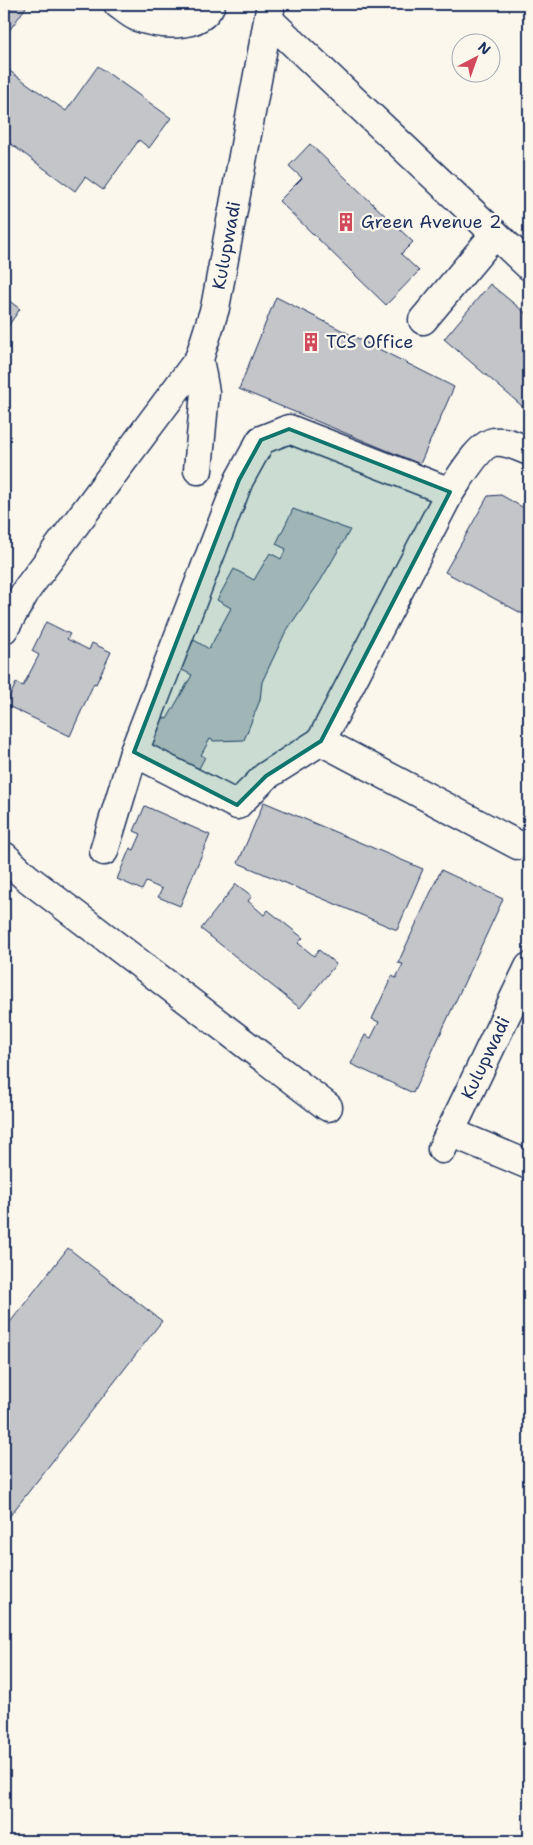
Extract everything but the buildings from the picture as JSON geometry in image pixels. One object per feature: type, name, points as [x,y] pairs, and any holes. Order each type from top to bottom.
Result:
[{"type":"street","points":[[118,4],[135,16],[154,22],[172,24],[191,21],[208,10],[211,4]]},
{"type":"street","name":"Kulupwadi","points":[[270,12],[529,266]]},
{"type":"street","name":"Kulupwadi","points":[[198,359],[215,308],[270,12]]},
{"type":"street","points":[[423,320],[495,234]]},
{"type":"street","points":[[198,359],[205,392],[198,470]]},
{"type":"street","points":[[4,629],[28,589],[198,359]]},
{"type":"street","points":[[104,851],[134,752],[240,480],[261,440],[289,430],[450,492]]},
{"type":"street","points":[[134,752],[237,805],[266,776],[321,741],[450,492],[481,449],[494,442],[513,445],[529,451]]},
{"type":"street","points":[[321,741],[518,845]]},
{"type":"street","points":[[4,856],[26,877],[328,1107]]},
{"type":"street","name":"Kulupwadi","points":[[529,967],[446,1140],[529,1165]]},
{"type":"highlighted area","points":[[289,429],[450,492],[321,741],[266,776],[237,805],[134,752],[239,480],[261,440]]},
{"type":"place","name":"Green Avenue 2","points":[[346,222]]},
{"type":"place","name":"TCS Office","points":[[311,342]]}]
